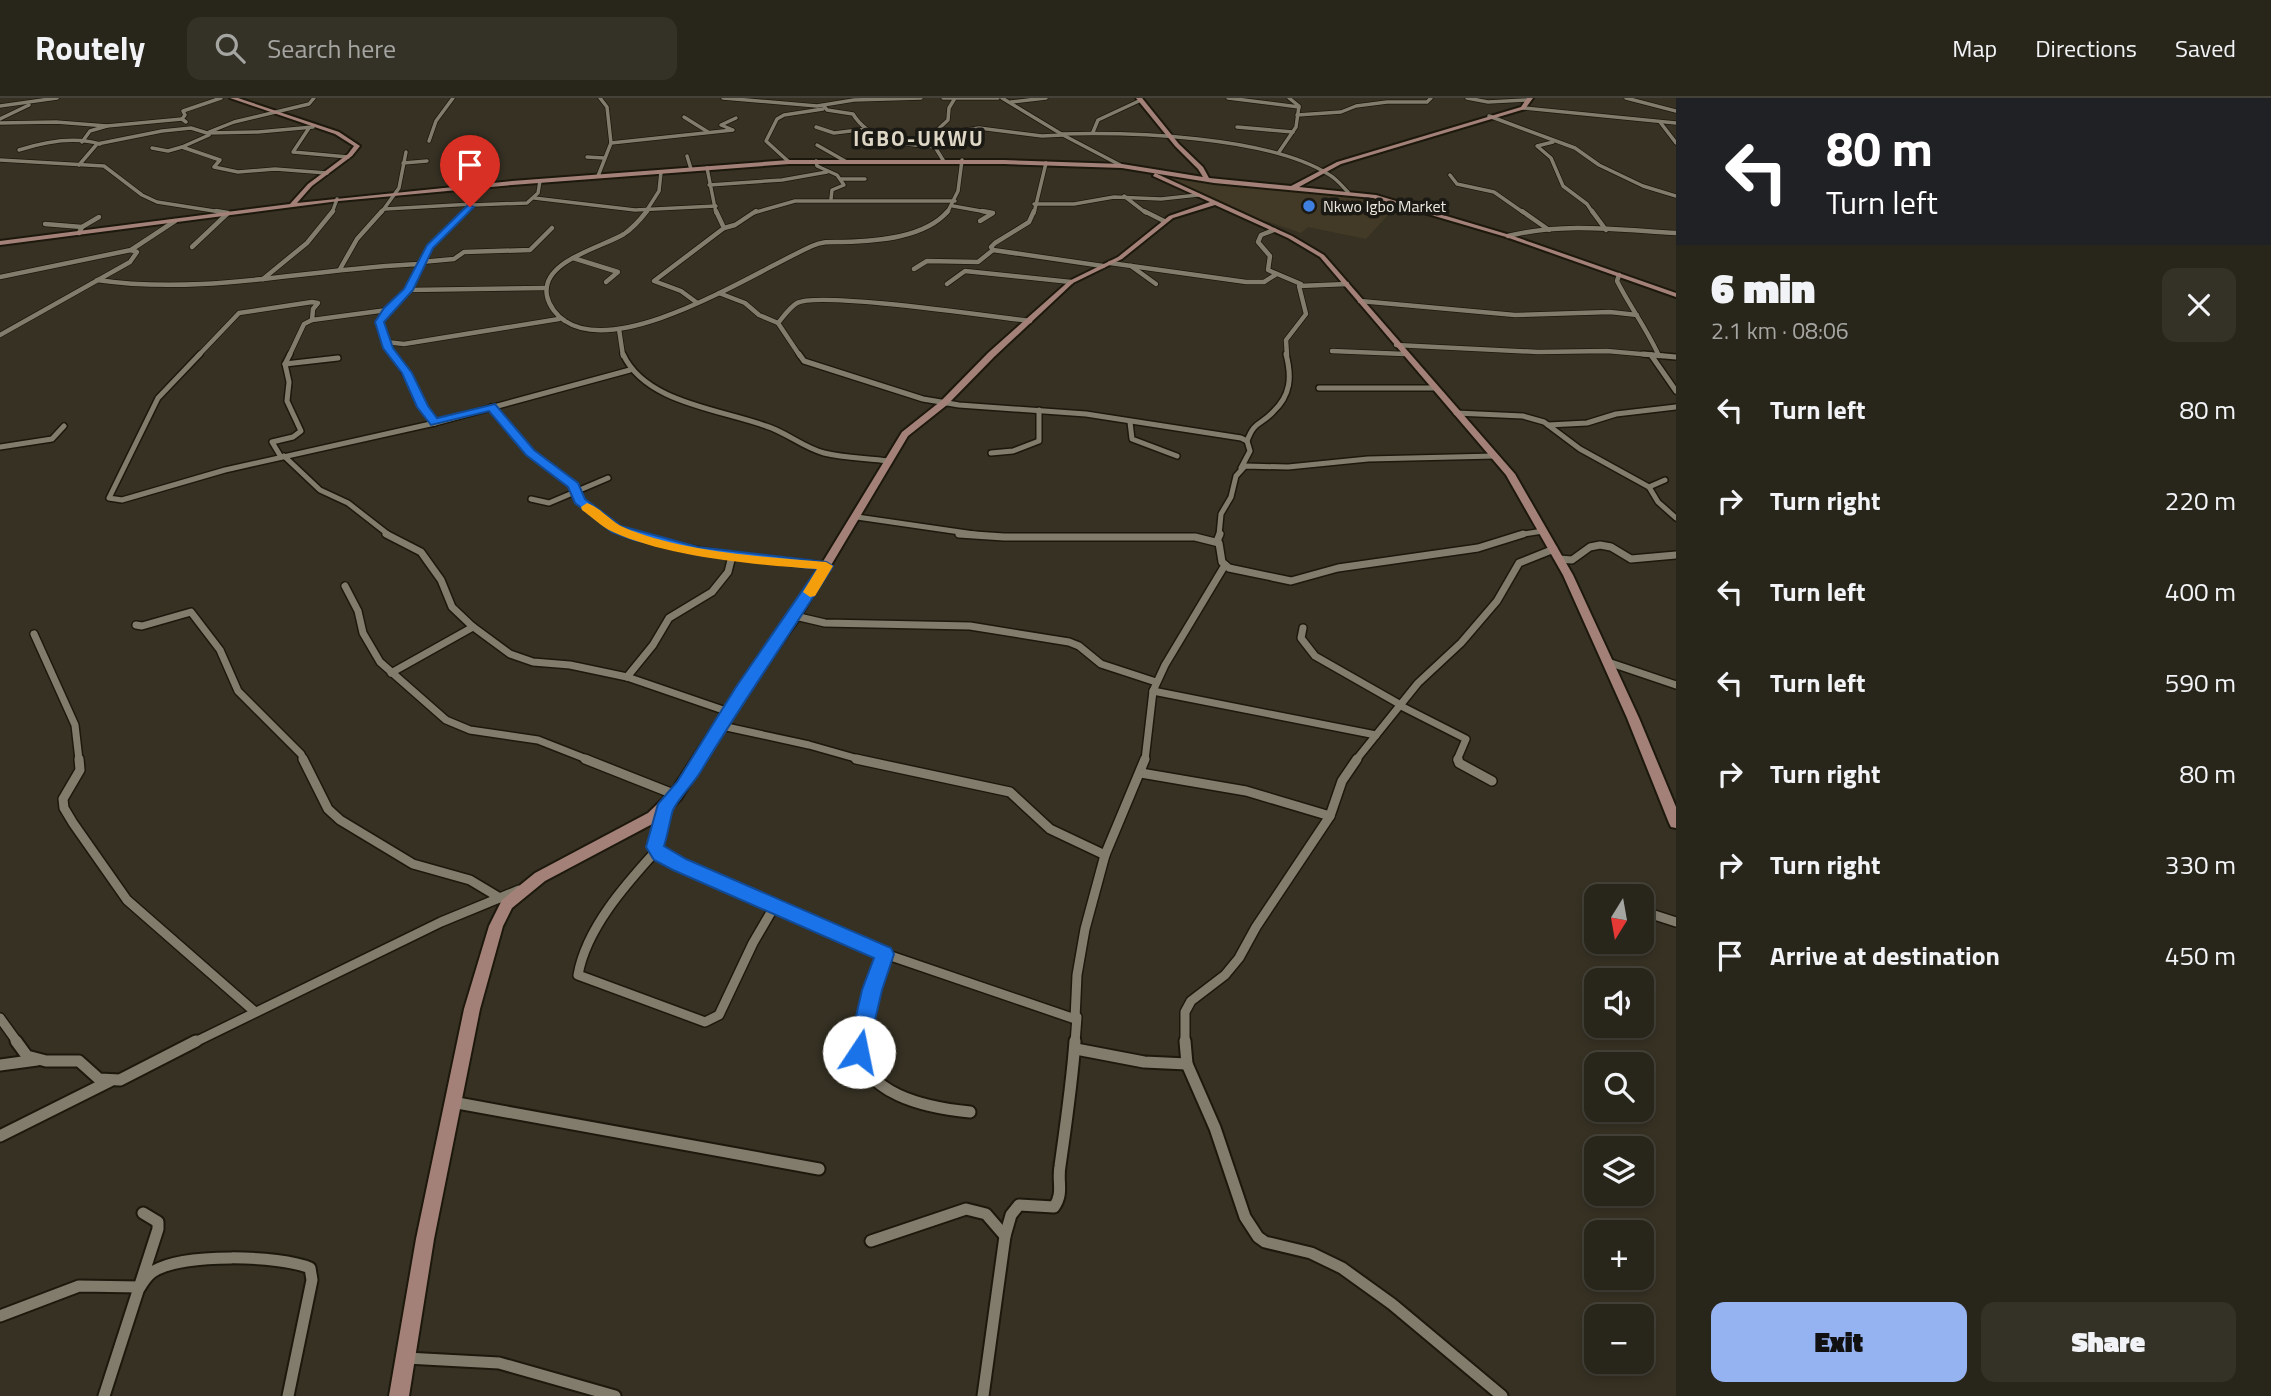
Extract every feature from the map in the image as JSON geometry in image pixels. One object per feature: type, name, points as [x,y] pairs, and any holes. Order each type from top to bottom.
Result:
[{"type":"main road","points":[[234,98],[311,127],[337,133],[356,144],[356,149],[348,157],[310,185],[291,206]]},
{"type":"main road","points":[[1140,99],[1201,168],[1207,180]]},
{"type":"main road","points":[[1293,188],[1323,170],[1392,145],[1523,108],[1529,99]]},
{"type":"main road","points":[[0,243],[80,230],[175,221],[395,193],[789,162],[962,160],[1122,166],[1207,180],[1348,192],[1396,201],[1508,236],[1676,295]]},
{"type":"main road","points":[[1153,171],[1214,204],[1314,250],[1347,284],[1396,345],[1510,474],[1554,549],[1608,662],[1676,823]]},
{"type":"main road","points":[[400,1396],[429,1214],[472,1009],[496,926],[507,904],[522,889],[664,809],[676,796],[729,712],[795,616],[905,434],[944,403],[991,355],[1071,282],[1128,252],[1164,222],[1180,213],[1214,204]]},
{"type":"street","points":[[0,106],[57,98]]},
{"type":"street","points":[[182,119],[186,109],[222,98]]},
{"type":"street","points":[[207,133],[222,125],[309,104],[314,98]]},
{"type":"street","points":[[429,141],[436,121],[453,98]]},
{"type":"street","points":[[598,176],[611,143],[607,107],[600,98]]},
{"type":"street","points":[[723,98],[791,100],[824,107],[853,114],[855,120],[867,129],[903,145],[935,147]]},
{"type":"street","points":[[789,162],[766,141],[774,129],[776,119],[784,115],[854,100],[921,98]]},
{"type":"street","points":[[943,98],[1000,98],[1122,166]]},
{"type":"street","points":[[943,160],[935,147],[934,135],[948,120],[949,108],[955,98]]},
{"type":"street","points":[[1010,102],[1046,98]]},
{"type":"street","points":[[1228,98],[1299,107]]},
{"type":"street","points":[[1289,98],[1299,107]]},
{"type":"street","points":[[1297,115],[1338,113],[1377,103],[1426,102],[1431,98]]},
{"type":"street","points":[[1467,98],[1488,102],[1529,99]]},
{"type":"street","points":[[1626,98],[1676,111]]},
{"type":"street","points":[[1093,132],[1098,120],[1140,99]]},
{"type":"street","points":[[0,121],[35,102]]},
{"type":"street","points":[[1279,152],[1296,127],[1299,107]]},
{"type":"street","points":[[1523,108],[1676,123]]},
{"type":"street","points":[[1489,116],[1575,148],[1599,165],[1643,186],[1676,196]]},
{"type":"street","points":[[684,117],[708,132]]},
{"type":"street","points":[[611,143],[733,130],[721,125],[736,118]]},
{"type":"street","points":[[0,121],[107,126],[182,119]]},
{"type":"street","points":[[182,119],[187,128]]},
{"type":"street","points":[[1660,121],[1676,143]]},
{"type":"street","points":[[83,141],[90,131],[107,126]]},
{"type":"street","points":[[79,165],[92,148],[100,144],[187,128],[213,133],[311,127]]},
{"type":"street","points":[[311,127],[293,152],[348,157]]},
{"type":"street","points":[[1237,127],[1293,132]]},
{"type":"street","points":[[816,128],[834,133],[867,129]]},
{"type":"street","points":[[934,135],[982,128],[1042,136],[1093,132],[1171,136],[1279,152],[1323,170],[1343,183],[1348,192]]},
{"type":"street","points":[[152,148],[168,151],[213,133]]},
{"type":"street","points":[[19,150],[41,142],[83,141],[100,144]]},
{"type":"street","points":[[1556,142],[1537,146],[1551,158],[1563,186],[1587,204],[1606,230]]},
{"type":"street","points":[[817,145],[845,161]]},
{"type":"street","points":[[182,147],[220,160],[213,166],[223,170],[327,173]]},
{"type":"street","points":[[340,268],[357,239],[385,209],[399,188],[406,152]]},
{"type":"street","points":[[687,156],[691,169]]},
{"type":"street","points":[[587,157],[604,158]]},
{"type":"street","points":[[0,160],[107,167],[142,195],[157,202],[228,213]]},
{"type":"street","points":[[403,163],[427,160]]},
{"type":"street","points":[[661,172],[659,192],[647,211],[626,232],[573,258],[550,275],[544,288],[547,301],[559,319],[573,329],[588,332],[619,328],[672,314],[815,245],[913,231],[942,218],[954,204],[962,160]]},
{"type":"street","points":[[816,161],[817,166],[841,179],[865,179]]},
{"type":"street","points":[[993,250],[991,247],[999,240],[1034,218],[1034,204],[1045,178],[1046,163]]},
{"type":"street","points":[[707,168],[717,218],[724,228]]},
{"type":"street","points":[[709,185],[820,176],[828,172]]},
{"type":"street","points":[[1450,175],[1457,184],[1494,192],[1549,230]]},
{"type":"street","points":[[831,200],[832,190],[844,185],[841,179]]},
{"type":"street","points":[[385,209],[523,204],[534,198],[541,189],[540,181]]},
{"type":"street","points":[[1034,204],[1074,204],[1124,196],[1161,199],[1198,195]]},
{"type":"street","points":[[1124,196],[1150,216],[1164,222]]},
{"type":"street","points":[[534,198],[647,211],[716,206]]},
{"type":"street","points":[[261,281],[300,251],[332,213],[337,199]]},
{"type":"street","points":[[696,302],[654,279],[724,228],[761,209],[795,201],[831,200],[954,204],[993,213],[980,221]]},
{"type":"street","points":[[435,423],[422,407],[379,322],[387,310],[408,290],[433,243],[473,204]]},
{"type":"street","points":[[192,247],[228,213]]},
{"type":"street","points":[[46,224],[80,230],[99,217]]},
{"type":"street","points":[[0,276],[131,250],[175,221]]},
{"type":"street","points":[[97,280],[146,286],[261,281],[340,268],[421,263],[454,259],[468,251],[530,250],[552,228]]},
{"type":"street","points":[[1274,230],[1261,234],[1258,242],[1270,256],[1268,270],[1301,284],[1347,284]]},
{"type":"street","points":[[1508,236],[1549,230],[1676,233]]},
{"type":"street","points":[[0,335],[134,259],[138,252],[131,250]]},
{"type":"street","points":[[914,269],[927,261],[978,262],[993,250],[1131,265],[1245,282],[1264,282],[1275,275]]},
{"type":"street","points":[[573,258],[618,272],[606,282]]},
{"type":"street","points":[[1131,265],[1156,284]]},
{"type":"street","points":[[947,284],[965,271],[1071,282]]},
{"type":"street","points":[[1619,275],[1617,281],[1659,356]]},
{"type":"street","points":[[983,1396],[1005,1236],[1011,1214],[1019,1205],[1054,1208],[1061,1197],[1062,1145],[1076,1049],[1077,975],[1085,929],[1105,855],[1141,773],[1147,752],[1154,686],[1225,565],[1217,541],[1221,514],[1250,451],[1247,441],[1253,426],[1273,413],[1287,394],[1292,374],[1286,354],[1286,340],[1306,314],[1301,284]]},
{"type":"street","points":[[408,290],[544,288]]},
{"type":"street","points":[[719,293],[745,303],[759,315],[778,323],[804,361],[923,399],[1039,410],[1247,441]]},
{"type":"street","points":[[778,323],[793,306],[802,301],[845,300],[1030,321]]},
{"type":"street","points":[[1360,301],[1515,315],[1610,312],[1637,315]]},
{"type":"street","points":[[312,320],[313,309],[318,303],[316,302],[249,309],[239,313],[158,398],[146,416],[109,498],[122,500],[282,457],[435,423],[630,370]]},
{"type":"street","points":[[387,310],[312,320],[304,324],[285,364],[289,382],[287,401],[301,430],[293,437],[272,442],[282,457],[320,491],[348,503],[379,530],[421,552],[441,580],[453,607],[473,627],[520,659],[627,677],[729,712]]},
{"type":"street","points":[[391,343],[559,319]]},
{"type":"street","points":[[619,328],[622,353],[630,370],[644,382],[685,402],[768,426],[823,453],[888,461]]},
{"type":"street","points":[[1396,345],[1522,352],[1607,351],[1676,357]]},
{"type":"street","points":[[1332,351],[1404,354]]},
{"type":"street","points":[[1651,355],[1676,391]]},
{"type":"street","points":[[285,364],[338,358]]},
{"type":"street","points":[[1319,388],[1433,388]]},
{"type":"street","points":[[491,407],[530,453],[552,467],[575,490],[579,501],[616,529],[663,545],[826,566]]},
{"type":"street","points":[[1548,425],[1587,423],[1616,414],[1676,407]]},
{"type":"street","points":[[992,453],[1013,452],[1039,441],[1039,410]]},
{"type":"street","points":[[1456,413],[1523,416],[1548,425],[1580,449],[1648,487],[1658,502],[1676,517]]},
{"type":"street","points":[[1130,422],[1132,439],[1177,456]]},
{"type":"street","points":[[0,447],[52,439],[64,426]]},
{"type":"street","points":[[1241,468],[1288,467],[1367,459],[1495,456]]},
{"type":"street","points":[[1245,460],[1262,466]]},
{"type":"street","points":[[531,499],[548,503],[608,478]]},
{"type":"street","points":[[1648,487],[1665,480]]},
{"type":"street","points":[[857,517],[925,529],[992,536],[1169,536],[1217,541]]},
{"type":"street","points":[[1225,565],[1259,576],[1291,581],[1331,569],[1478,548],[1528,532],[1543,531]]},
{"type":"street","points":[[1559,559],[1576,559],[1590,547],[1600,545],[1611,547],[1631,559],[1676,555]]},
{"type":"street","points":[[1502,1396],[1392,1304],[1342,1268],[1311,1253],[1265,1242],[1258,1237],[1245,1217],[1215,1128],[1187,1064],[1185,1012],[1191,1002],[1225,975],[1239,958],[1256,927],[1330,816],[1342,781],[1376,735],[1426,674],[1461,643],[1497,601],[1519,563],[1554,549]]},
{"type":"street","points":[[627,677],[653,645],[668,618],[706,597],[720,583],[728,572],[732,556]]},
{"type":"street","points":[[345,586],[358,611],[367,640],[380,662],[446,720],[484,733],[525,736],[538,740],[676,796]]},
{"type":"street","points":[[136,625],[142,626],[191,612],[220,650],[238,691],[301,754],[328,809],[334,815],[413,864],[470,880],[500,898]]},
{"type":"street","points":[[795,616],[825,624],[970,626],[1069,642],[1079,646],[1101,664],[1154,686],[1376,735]]},
{"type":"street","points":[[391,673],[473,627]]},
{"type":"street","points":[[1303,628],[1301,638],[1315,656],[1466,739],[1457,760],[1492,781]]},
{"type":"street","points":[[34,634],[75,725],[80,770],[63,799],[64,808],[127,900],[254,1011]]},
{"type":"street","points":[[1608,662],[1676,685]]},
{"type":"street","points":[[722,726],[809,745],[878,765],[1010,792],[1024,801],[1036,818],[1051,830],[1105,855]]},
{"type":"street","points":[[1141,773],[1246,791],[1330,816]]},
{"type":"street","points":[[1664,792],[1676,794]]},
{"type":"street","points":[[664,809],[656,851],[608,912],[580,961],[578,975],[705,1021],[713,1020],[723,1007],[752,943],[774,907]]},
{"type":"street","points":[[656,851],[774,907],[885,954],[1069,1019],[1077,1017]]},
{"type":"street","points":[[0,1136],[110,1082],[141,1071],[254,1011],[522,889]]},
{"type":"street","points":[[487,904],[495,913],[496,926]]},
{"type":"street","points":[[1654,915],[1676,922]]},
{"type":"street","points":[[885,954],[860,1037],[859,1052],[864,1064],[888,1090],[904,1101],[970,1112]]},
{"type":"street","points":[[0,1018],[27,1056],[37,1060]]},
{"type":"street","points":[[1076,1049],[1144,1062],[1187,1064]]},
{"type":"street","points":[[0,1065],[37,1060],[79,1061],[99,1079],[110,1082]]},
{"type":"street","points":[[453,1102],[618,1130],[706,1150],[819,1169]]},
{"type":"street","points":[[871,1241],[921,1224],[947,1211],[976,1209],[996,1220],[1005,1236]]},
{"type":"street","points":[[104,1396],[158,1229],[158,1222],[143,1213]]},
{"type":"street","points":[[140,1287],[147,1275],[159,1268],[211,1261],[259,1257],[310,1268],[312,1280],[288,1396]]},
{"type":"street","points":[[0,1316],[79,1286],[140,1287]]},
{"type":"street","points":[[406,1358],[499,1363],[615,1396]]},
{"type":"shaded area","name":"Nkwo Igbo Market","points":[[1157,172],[1190,178],[1360,195],[1399,203],[1366,239],[1308,227],[1301,233],[1266,221],[1260,223],[1156,174]]},
{"type":"slow traffic","points":[[587,507],[616,529],[663,545],[774,562],[826,566],[810,592]]},
{"type":"place","name":"Nkwo Igbo Market","points":[[1309,206]]},
{"type":"district","name":"IGBO-UKWU","points":[[919,139]]},
{"type":"route","points":[[470,207],[430,247],[408,290],[387,310],[379,322],[388,348],[407,373],[410,384],[416,388],[422,407],[435,423],[491,407],[530,453],[574,486],[579,501],[616,529],[663,545],[774,562],[826,566],[795,616],[742,691],[683,787],[664,809],[663,826],[655,847],[660,855],[885,954],[872,990],[859,1052]]}]
